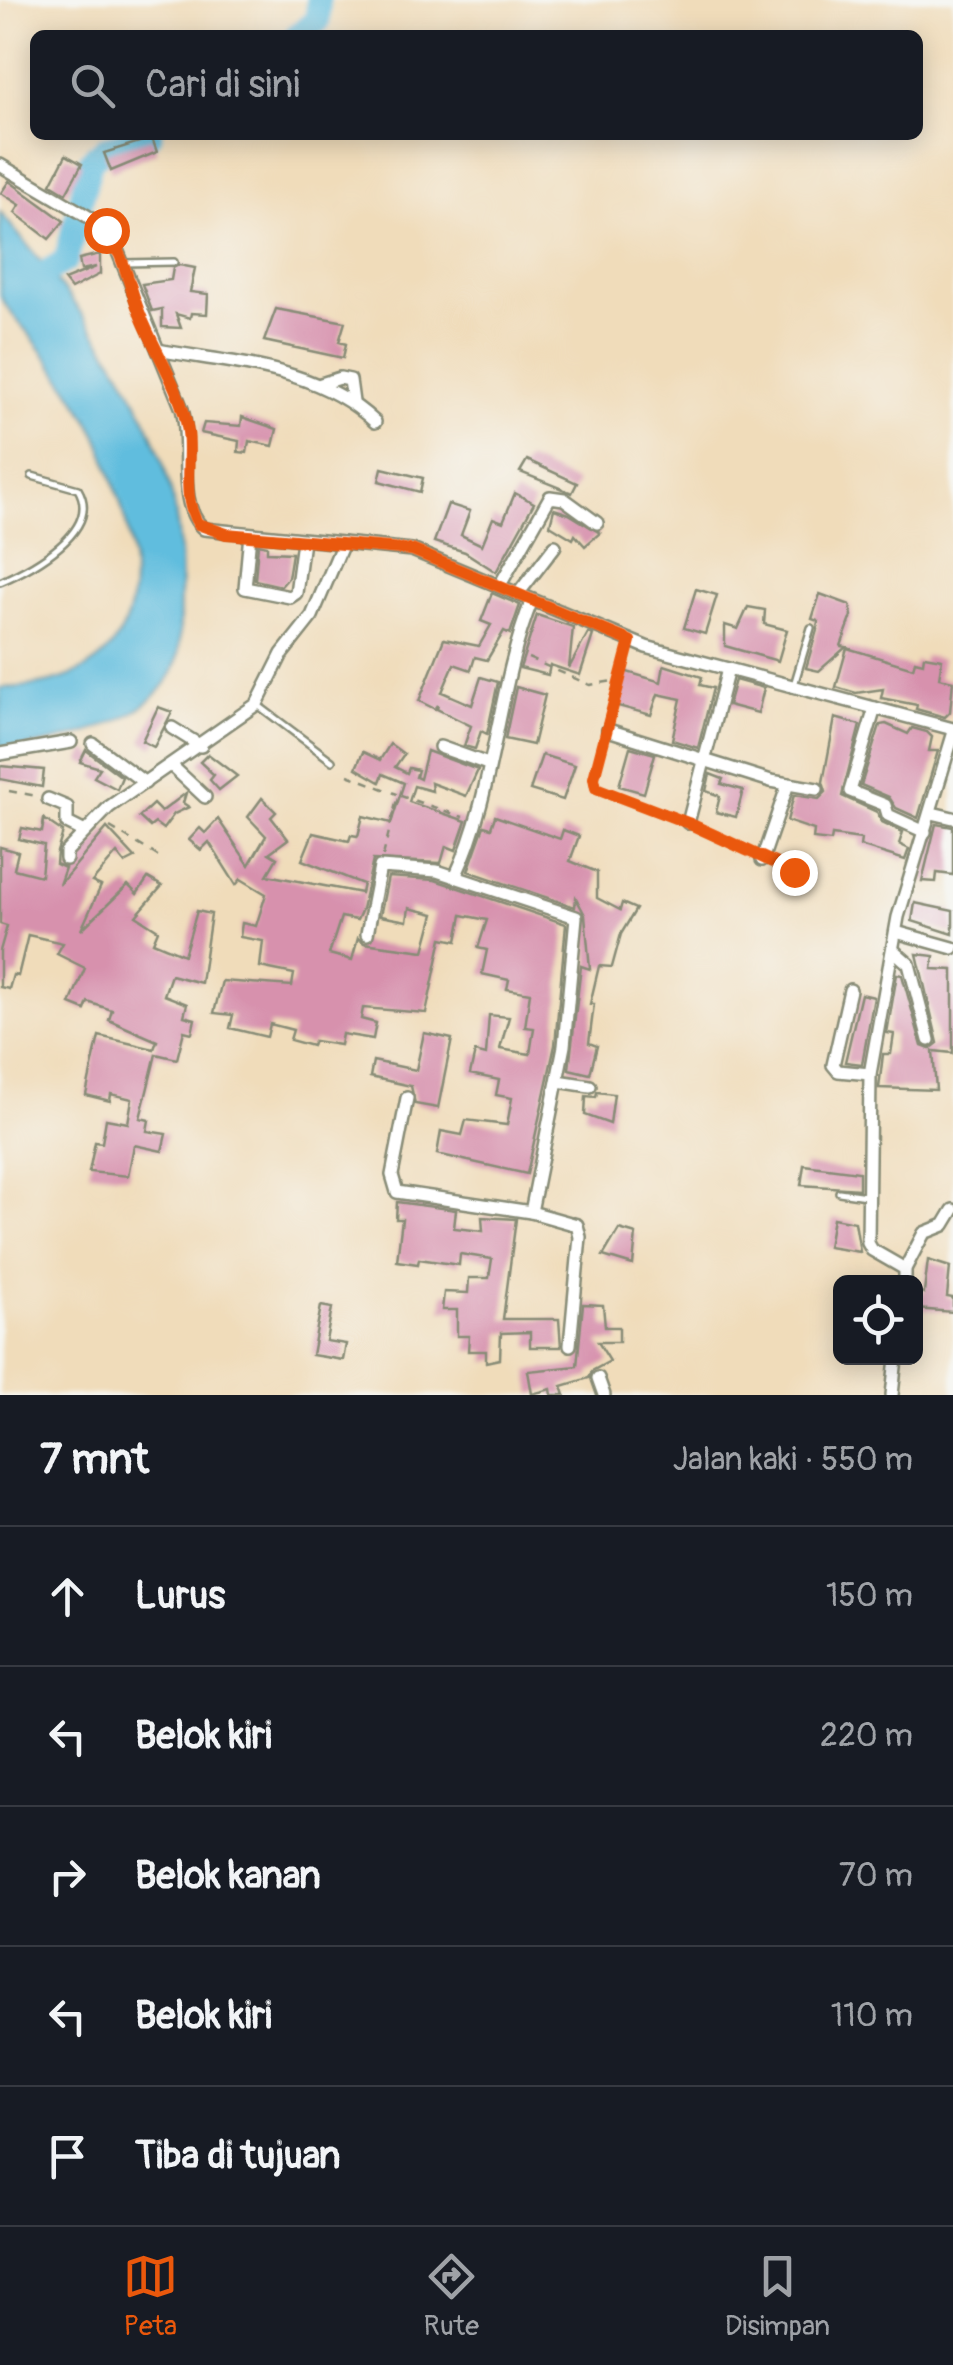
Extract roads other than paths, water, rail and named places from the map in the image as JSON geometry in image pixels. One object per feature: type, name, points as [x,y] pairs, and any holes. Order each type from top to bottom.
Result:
[{"type":"street","points":[[0,165],[106,230],[124,262],[139,311],[188,429],[194,518],[204,529],[412,550],[630,641],[953,732],[896,932],[870,1074],[866,1196],[869,1246],[904,1275]]},
{"type":"street","points":[[158,350],[286,372],[322,384],[340,378],[350,380],[353,402],[375,422]]},
{"type":"street","points":[[500,585],[550,497],[564,499],[596,524]]},
{"type":"street","points":[[250,534],[246,588],[290,597],[296,593],[303,541]]},
{"type":"street","points":[[66,859],[66,852],[96,818],[257,704],[282,654],[312,616],[343,543]]},
{"type":"street","points":[[518,594],[555,546]]},
{"type":"street","points":[[455,877],[476,820],[512,652],[532,600]]},
{"type":"street","points":[[688,823],[728,670]]},
{"type":"street","points":[[875,708],[851,793],[874,799],[885,805],[888,815],[924,832]]},
{"type":"street","points":[[172,728],[201,746]]},
{"type":"street","points":[[608,730],[788,784],[817,788]]},
{"type":"street","points":[[0,754],[70,742]]},
{"type":"street","points":[[93,744],[134,770],[145,783]]},
{"type":"street","points":[[440,747],[488,764]]},
{"type":"street","points":[[173,767],[205,797]]},
{"type":"street","points":[[762,860],[788,784]]},
{"type":"street","points":[[48,798],[67,807],[67,823],[84,830]]},
{"type":"street","points":[[96,801],[109,808]]},
{"type":"street","points":[[932,813],[953,818]]},
{"type":"street","points":[[367,934],[380,867],[455,877],[576,917],[558,1081],[532,1212]]},
{"type":"street","points":[[896,932],[953,948]]},
{"type":"street","points":[[893,950],[910,964],[929,1040]]},
{"type":"street","points":[[850,990],[833,1065],[838,1071],[870,1074]]},
{"type":"street","points":[[558,1081],[590,1086]]},
{"type":"street","points":[[407,1098],[392,1176],[397,1192],[532,1212],[575,1224],[580,1230],[570,1345]]},
{"type":"street","points":[[905,1275],[926,1229],[944,1225],[953,1210]]},
{"type":"street","points":[[892,1395],[895,1365]]},
{"type":"street","points":[[598,1378],[604,1395]]},
{"type":"lane","points":[[124,262],[174,262]]},
{"type":"lane","points":[[0,582],[48,554],[80,520],[83,498],[78,489],[32,476]]},
{"type":"lane","points":[[793,687],[811,628]]},
{"type":"lane","points":[[257,704],[332,761]]},
{"type":"lane","points":[[839,1192],[866,1196]]},
{"type":"water","points":[[0,212],[101,341],[152,434],[169,484],[179,537],[180,638],[176,663],[165,685],[126,716],[75,736],[0,751],[0,688],[46,683],[81,671],[106,652],[123,628],[132,598],[133,564],[127,526],[97,435],[65,383],[1,297]]},
{"type":"waterway","points":[[304,30],[318,21],[318,0]]},
{"type":"waterway","points":[[27,285],[66,260],[91,160],[104,149],[134,140]]}]
